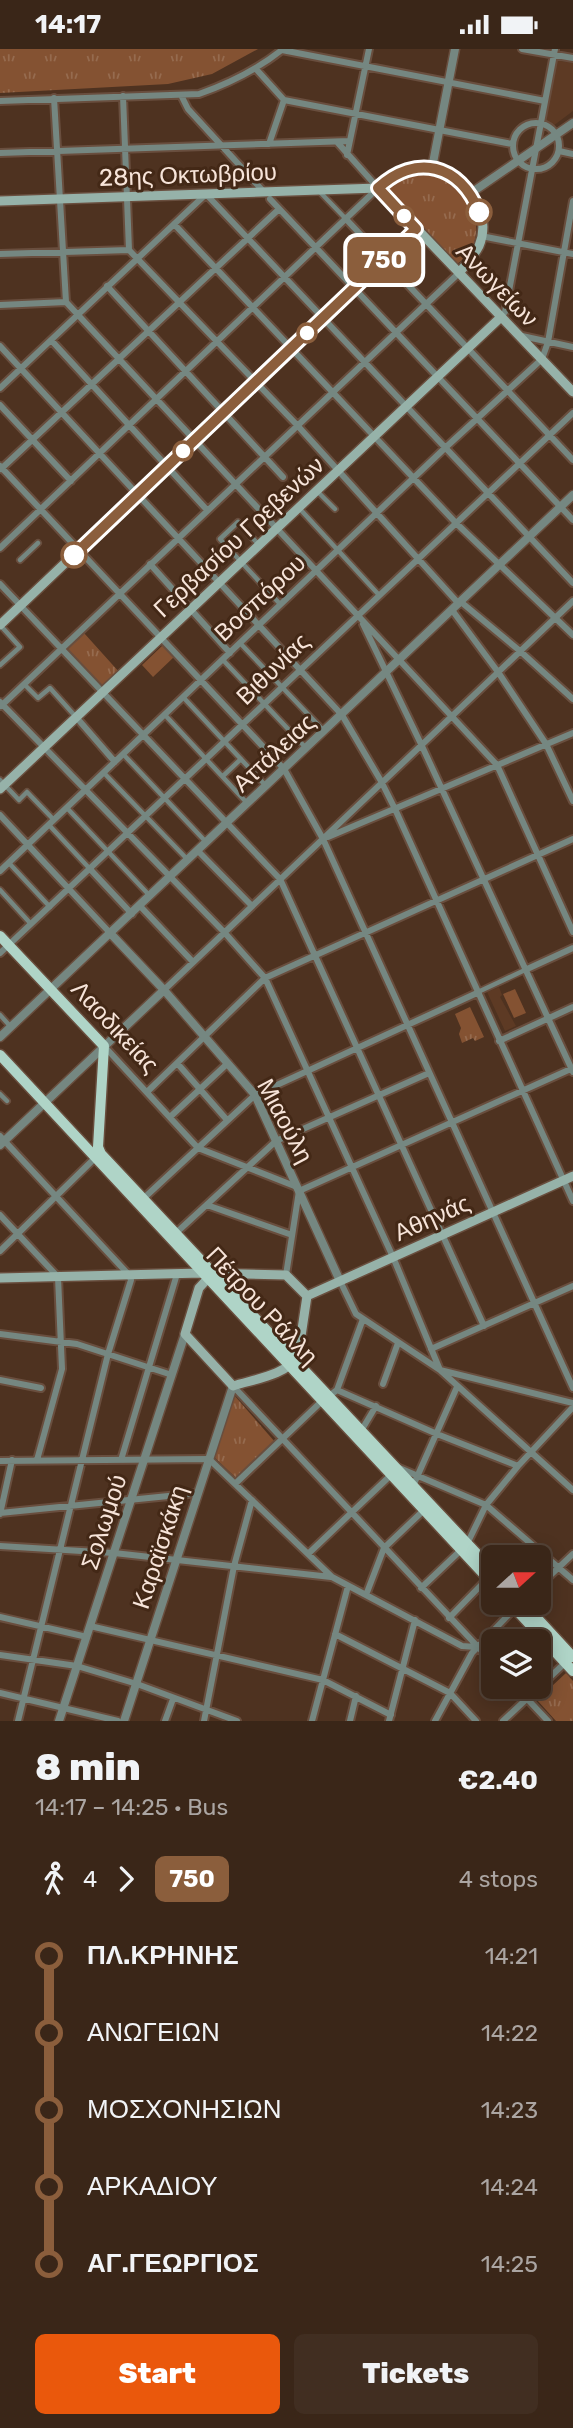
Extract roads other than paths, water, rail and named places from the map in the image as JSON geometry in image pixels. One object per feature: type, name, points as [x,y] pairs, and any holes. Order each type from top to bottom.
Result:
[{"type":"main road","points":[[378,188],[391,176],[404,170],[432,168],[455,177],[471,193],[480,213],[481,236],[478,247],[459,272]]},
{"type":"main road","name":"28ης Οκτωβρίου","points":[[0,201],[206,194],[267,196],[318,190],[378,188]]},
{"type":"main road","name":"Ανωγείων","points":[[378,188],[503,314],[520,336],[544,355],[573,392]]},
{"type":"main road","points":[[0,625],[416,229]]},
{"type":"main road","name":"Γερβασίου Γρεβενών","points":[[2,784],[44,748],[503,314]]},
{"type":"main road","name":"Λαοδικείας","points":[[0,936],[104,1046]]},
{"type":"main road","name":"Πέτρου Ράλλη","points":[[104,1046],[98,1147],[101,1154],[176,1233],[208,1275]]},
{"type":"main road","name":"Πέτρου Ράλλη","points":[[0,1055],[184,1254],[329,1396],[361,1431],[424,1510],[464,1547]]},
{"type":"main road","name":"Αθηνάς","points":[[307,1296],[573,1176]]},
{"type":"main road","points":[[179,1274],[185,1267],[184,1254]]},
{"type":"main road","points":[[0,1278],[179,1274],[285,1275],[307,1296],[299,1356],[293,1363],[233,1386],[185,1335],[199,1288],[208,1275]]},
{"type":"main road","name":"Πέτρου Ράλλη","points":[[329,1396],[392,1470],[413,1486],[481,1567]]},
{"type":"main road","points":[[526,1615],[571,1660]]},
{"type":"street","points":[[347,155],[369,49]]},
{"type":"street","points":[[432,168],[455,49]]},
{"type":"street","points":[[522,49],[554,52],[573,58]]},
{"type":"street","points":[[0,101],[181,95],[209,91],[256,69],[283,50],[545,101]]},
{"type":"street","points":[[503,314],[554,52]]},
{"type":"street","points":[[256,69],[284,100],[512,144]]},
{"type":"street","points":[[181,95],[188,109],[278,210],[573,520]]},
{"type":"street","points":[[122,96],[130,250],[297,425],[457,605],[546,744],[573,801]]},
{"type":"street","points":[[54,98],[66,302],[497,765],[573,932]]},
{"type":"street","points":[[269,144],[284,100]]},
{"type":"street","points":[[541,123],[556,134],[559,151],[555,161],[547,167],[533,170],[523,167],[517,161],[512,144],[517,132],[523,127],[541,123]]},
{"type":"street","points":[[471,193],[573,123]]},
{"type":"street","points":[[0,153],[349,141]]},
{"type":"street","name":"Ανωγείων","points":[[337,142],[378,188]]},
{"type":"street","points":[[559,151],[573,154]]},
{"type":"street","points":[[0,548],[378,188]]},
{"type":"street","points":[[318,190],[573,460]]},
{"type":"street","points":[[0,388],[206,194],[528,538],[572,579]]},
{"type":"street","points":[[544,355],[573,201]]},
{"type":"street","points":[[278,210],[1,468],[284,769],[323,839],[573,1388]]},
{"type":"street","points":[[174,224],[456,523],[573,635]]},
{"type":"street","points":[[481,236],[573,254]]},
{"type":"street","points":[[0,254],[130,250]]},
{"type":"street","points":[[440,1370],[393,1257],[265,978],[224,932],[1,705],[459,272]]},
{"type":"street","points":[[107,286],[284,477]]},
{"type":"street","points":[[0,305],[66,302]]},
{"type":"street","points":[[520,336],[573,347]]},
{"type":"street","points":[[51,340],[207,510]]},
{"type":"street","points":[[0,347],[342,715],[381,781],[573,1201]]},
{"type":"street","name":"Βοσπόρου","points":[[0,871],[544,355]]},
{"type":"street","points":[[0,405],[71,481]]},
{"type":"street","name":"Βιθυνίας","points":[[0,953],[573,413]]},
{"type":"street","points":[[316,491],[335,509]]},
{"type":"street","name":"Αττάλειας","points":[[0,1037],[573,495]]},
{"type":"street","points":[[298,507],[379,595]]},
{"type":"street","points":[[259,544],[238,522],[220,539],[281,605]]},
{"type":"street","points":[[20,560],[38,543]]},
{"type":"street","points":[[150,564],[230,653]]},
{"type":"street","points":[[0,584],[280,879],[484,1326]]},
{"type":"street","points":[[18,1721],[108,1354],[131,1280],[56,1196],[2,1141],[573,601]]},
{"type":"street","points":[[457,605],[520,651],[573,699]]},
{"type":"street","points":[[198,1148],[298,1189],[572,1069],[358,615]]},
{"type":"street","points":[[0,625],[20,647],[0,666]]},
{"type":"street","points":[[240,643],[324,731]]},
{"type":"street","points":[[223,660],[306,748]]},
{"type":"street","points":[[24,684],[38,698],[50,688],[115,762]]},
{"type":"street","points":[[183,698],[266,786]]},
{"type":"street","points":[[165,715],[248,804]]},
{"type":"street","points":[[323,839],[573,733]]},
{"type":"street","points":[[123,754],[206,843]]},
{"type":"street","points":[[223,776],[241,759]]},
{"type":"street","points":[[104,773],[188,860]]},
{"type":"street","points":[[2,784],[19,800],[27,792],[90,869],[132,914]]},
{"type":"street","points":[[67,808],[150,897]]},
{"type":"street","points":[[0,815],[111,934]]},
{"type":"street","points":[[146,1092],[265,978],[573,839]]},
{"type":"street","points":[[198,851],[252,906]]},
{"type":"street","points":[[9,863],[50,907]]},
{"type":"street","points":[[0,890],[31,924]]},
{"type":"street","points":[[140,906],[192,962]]},
{"type":"street","name":"Μιαούλη","points":[[111,934],[164,990],[255,1095],[340,1281]]},
{"type":"street","points":[[144,1198],[255,1095],[573,948]]},
{"type":"street","points":[[499,1041],[573,1007]]},
{"type":"street","points":[[0,1015],[11,1027]]},
{"type":"street","name":"Λαοδικείας","points":[[104,1046],[198,1148]]},
{"type":"street","points":[[177,1063],[228,1121]]},
{"type":"street","points":[[170,1117],[228,1063]]},
{"type":"street","points":[[176,1233],[276,1141],[429,1073]]},
{"type":"street","points":[[0,1094],[7,1101]]},
{"type":"street","points":[[0,1251],[95,1158]]},
{"type":"street","points":[[285,1275],[298,1189]]},
{"type":"street","points":[[207,1205],[292,1235]]},
{"type":"street","points":[[0,1215],[58,1277],[62,1369],[37,1460]]},
{"type":"street","points":[[121,1460],[179,1274]]},
{"type":"street","points":[[340,1281],[353,1310],[363,1319],[440,1370],[573,1490]]},
{"type":"street","points":[[431,1349],[573,1286]]},
{"type":"street","points":[[235,1484],[329,1396],[363,1319]]},
{"type":"street","points":[[0,1334],[88,1347],[172,1375]]},
{"type":"street","name":"Σολωμού","points":[[60,1721],[185,1335]]},
{"type":"street","points":[[383,1384],[398,1343]]},
{"type":"street","points":[[421,1588],[464,1547],[486,1506],[573,1405],[440,1370]]},
{"type":"street","points":[[0,1380],[41,1388]]},
{"type":"street","points":[[233,1386],[481,1652]]},
{"type":"street","name":"Καραϊσκάκη","points":[[124,1721],[233,1386]]},
{"type":"street","points":[[413,1486],[457,1387]]},
{"type":"street","points":[[329,1396],[376,1406],[518,1466]]},
{"type":"street","points":[[361,1431],[376,1406]]},
{"type":"street","points":[[0,1461],[209,1459],[332,1577],[462,1646],[476,1647]]},
{"type":"street","points":[[12,1460],[0,1514],[198,1493]]},
{"type":"street","points":[[308,1554],[392,1470],[419,1476],[486,1506],[573,1580]]},
{"type":"street","points":[[204,1721],[234,1566],[253,1500]]},
{"type":"street","points":[[366,1595],[384,1548],[424,1510]]},
{"type":"street","points":[[0,1546],[114,1553],[332,1577]]},
{"type":"street","points":[[551,1575],[573,1554]]},
{"type":"street","points":[[312,1721],[348,1586]]},
{"type":"street","points":[[449,1618],[481,1588]]},
{"type":"street","points":[[435,1721],[476,1647],[506,1615]]},
{"type":"street","points":[[0,1617],[87,1637]]},
{"type":"street","points":[[90,1626],[323,1680],[356,1696],[390,1718],[415,1620]]},
{"type":"street","points":[[335,1634],[450,1693],[476,1721]]},
{"type":"street","points":[[0,1655],[78,1666],[137,1684],[237,1721]]},
{"type":"street","points":[[551,1677],[571,1660]]},
{"type":"street","points":[[0,1693],[118,1721]]},
{"type":"street","points":[[350,1721],[356,1696]]},
{"type":"street","points":[[166,1721],[173,1699]]},
{"type":"street","points":[[503,1721],[526,1699]]},
{"type":"street","points":[[528,1699],[548,1721]]}]
